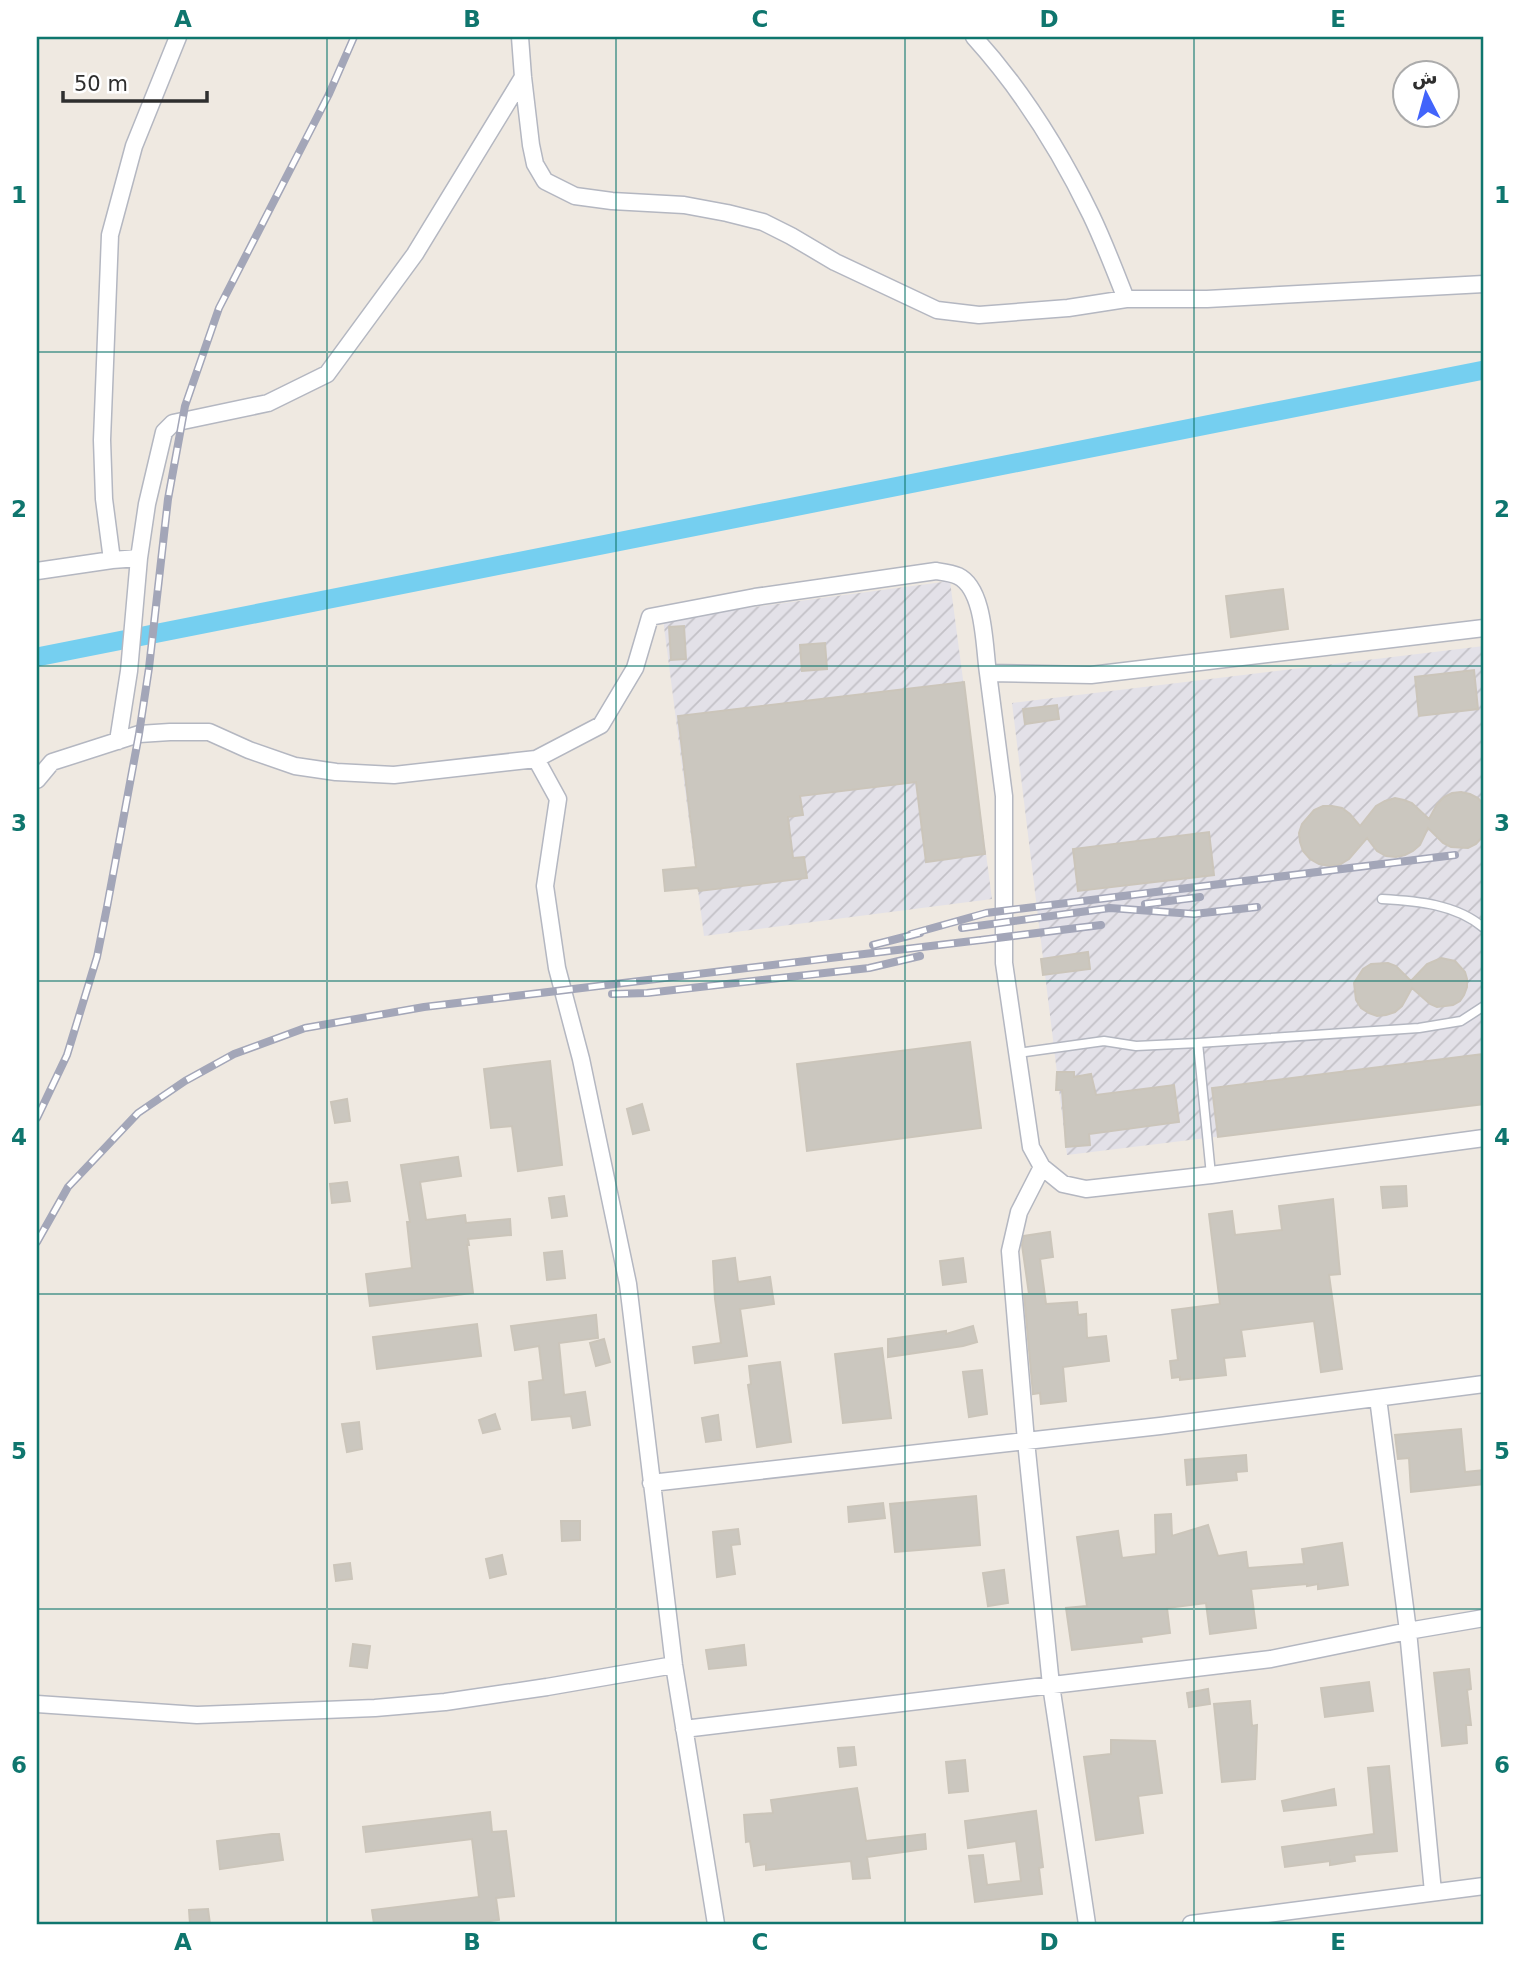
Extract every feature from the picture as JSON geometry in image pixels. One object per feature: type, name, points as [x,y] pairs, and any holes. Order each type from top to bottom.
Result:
[{"type":"street","points":[[112,559],[104,499],[102,440],[110,235],[134,146],[178,37]]},
{"type":"street","points":[[520,37],[534,164],[545,181],[575,196],[684,205],[763,222],[835,262],[937,310],[979,315],[1068,308],[1126,299],[1207,299],[1484,284]]},
{"type":"street","points":[[974,37],[998,63],[1056,150],[1091,216],[1126,299]]},
{"type":"street","points":[[118,740],[129,671],[139,558],[147,504],[164,432],[173,423],[268,402],[327,374],[415,254],[523,77]]},
{"type":"street","points":[[37,571],[112,559],[139,558]]},
{"type":"street","points":[[37,780],[44,762],[139,734],[209,732],[295,766],[336,772],[394,775],[536,759],[601,725],[635,668],[650,617],[741,599],[936,571],[957,575],[967,583],[977,598],[988,673],[1004,796],[1004,963],[1031,1146],[1042,1167],[1063,1184],[1086,1189],[1212,1175],[1484,1138]]},
{"type":"street","points":[[988,673],[1091,675],[1484,628]]},
{"type":"street","points":[[536,759],[558,799],[545,886],[556,968],[581,1059],[628,1284],[674,1665],[716,1924]]},
{"type":"street","points":[[1042,1167],[1020,1212],[1010,1251],[1051,1685],[1087,1924]]},
{"type":"street","points":[[651,1483],[1027,1441],[1484,1384]]},
{"type":"street","points":[[1378,1398],[1408,1630],[1433,1892]]},
{"type":"street","points":[[684,1729],[1271,1659],[1408,1630],[1484,1618]]},
{"type":"street","points":[[37,1704],[197,1715],[375,1708],[445,1702],[674,1665]]},
{"type":"street","points":[[1191,1924],[1484,1886]]},
{"type":"lane","points":[[1382,899],[1422,902],[1449,909],[1484,928]]},
{"type":"lane","points":[[1018,1053],[1104,1041],[1136,1046],[1198,1044],[1419,1028],[1461,1021],[1484,1006]]},
{"type":"lane","points":[[1198,1044],[1212,1175]]},
{"type":"shaded area","points":[[950,581],[992,899],[704,936],[663,619]]},
{"type":"shaded area","points":[[1484,646],[1484,1104],[1067,1155],[1012,703]]},
{"type":"building","points":[[1283,589],[1288,629],[1231,637],[1226,596]]},
{"type":"building","points":[[684,626],[686,659],[671,660],[669,627]]},
{"type":"building","points":[[825,643],[827,669],[802,671],[800,645]]},
{"type":"building","points":[[1474,670],[1478,709],[1419,716],[1415,677]]},
{"type":"building","points":[[964,682],[985,854],[926,862],[916,782],[800,796],[803,815],[788,817],[793,858],[804,857],[807,878],[699,891],[698,888],[665,891],[663,870],[696,867],[678,716]]},
{"type":"building","points":[[1057,705],[1059,719],[1025,724],[1023,709]]},
{"type":"building","points":[[1461,792],[1478,798],[1484,805],[1484,835],[1468,848],[1451,847],[1443,843],[1428,828],[1420,845],[1405,855],[1396,857],[1377,851],[1367,838],[1349,859],[1339,865],[1319,864],[1303,851],[1299,833],[1302,824],[1314,810],[1323,806],[1342,808],[1360,826],[1376,806],[1395,798],[1412,803],[1429,819],[1444,797]]},
{"type":"building","points":[[1209,832],[1214,875],[1078,891],[1073,849]]},
{"type":"building","points":[[1088,952],[1090,969],[1043,975],[1041,959]]},
{"type":"building","points":[[1441,958],[1455,961],[1465,972],[1467,979],[1464,995],[1453,1005],[1437,1007],[1412,988],[1402,1006],[1395,1012],[1377,1016],[1361,1008],[1356,1000],[1354,983],[1363,969],[1371,964],[1388,963],[1396,966],[1411,981],[1427,964]]},
{"type":"building","points":[[970,1042],[981,1128],[807,1151],[797,1064]]},
{"type":"building","points":[[1484,1054],[1484,1104],[1218,1137],[1212,1088]]},
{"type":"building","points":[[550,1061],[562,1165],[518,1171],[512,1126],[491,1128],[484,1069]]},
{"type":"building","points":[[1057,1072],[1074,1072],[1074,1077],[1091,1074],[1096,1095],[1174,1085],[1179,1122],[1089,1134],[1090,1145],[1066,1147],[1062,1090],[1056,1090]]},
{"type":"building","points":[[347,1099],[350,1121],[335,1123],[331,1102]]},
{"type":"building","points":[[642,1104],[649,1130],[633,1134],[627,1109]]},
{"type":"building","points":[[458,1157],[461,1176],[420,1182],[426,1220],[465,1215],[466,1223],[510,1219],[511,1235],[468,1239],[473,1293],[370,1306],[366,1274],[412,1268],[407,1222],[410,1222],[401,1165]]},
{"type":"building","points":[[347,1182],[350,1201],[332,1203],[330,1184]]},
{"type":"building","points":[[1406,1186],[1407,1206],[1383,1208],[1381,1187]]},
{"type":"building","points":[[564,1196],[567,1216],[552,1218],[549,1198]]},
{"type":"building","points":[[1333,1199],[1340,1274],[1329,1275],[1342,1369],[1321,1372],[1314,1321],[1241,1330],[1245,1356],[1224,1358],[1226,1375],[1180,1380],[1180,1377],[1172,1378],[1170,1361],[1178,1360],[1172,1310],[1220,1304],[1209,1214],[1232,1211],[1235,1235],[1282,1230],[1279,1206]]},
{"type":"building","points":[[1050,1232],[1053,1257],[1040,1259],[1046,1304],[1077,1302],[1078,1315],[1086,1314],[1087,1338],[1106,1336],[1109,1361],[1063,1367],[1066,1401],[1041,1404],[1040,1393],[1033,1394],[1024,1294],[1029,1294],[1022,1245],[1024,1236]]},
{"type":"building","points":[[562,1251],[565,1278],[547,1280],[544,1253]]},
{"type":"building","points":[[735,1258],[738,1282],[770,1277],[774,1304],[740,1309],[747,1356],[695,1363],[693,1347],[721,1343],[713,1261]]},
{"type":"building","points":[[963,1258],[966,1282],[943,1285],[940,1261]]},
{"type":"building","points":[[596,1315],[598,1338],[559,1343],[564,1395],[585,1392],[590,1425],[573,1428],[571,1416],[532,1420],[529,1382],[543,1380],[539,1346],[515,1350],[511,1326]]},
{"type":"building","points":[[477,1324],[481,1356],[377,1369],[373,1337]]},
{"type":"building","points":[[973,1326],[977,1342],[888,1357],[888,1339],[946,1331],[946,1334]]},
{"type":"building","points":[[604,1339],[610,1362],[596,1366],[590,1343]]},
{"type":"building","points":[[882,1348],[891,1418],[843,1423],[835,1354]]},
{"type":"building","points":[[780,1362],[791,1442],[757,1447],[748,1385],[751,1384],[749,1366]]},
{"type":"building","points":[[982,1370],[987,1414],[969,1417],[963,1372]]},
{"type":"building","points":[[495,1414],[500,1429],[483,1433],[479,1420]]},
{"type":"building","points":[[718,1415],[721,1440],[706,1442],[702,1418]]},
{"type":"building","points":[[359,1422],[362,1449],[347,1452],[342,1424]]},
{"type":"building","points":[[1461,1429],[1465,1472],[1484,1470],[1484,1484],[1411,1492],[1409,1458],[1398,1459],[1395,1435]]},
{"type":"building","points":[[1246,1455],[1247,1471],[1236,1472],[1237,1480],[1187,1485],[1185,1460]]},
{"type":"building","points":[[976,1496],[980,1545],[895,1552],[890,1504]]},
{"type":"building","points":[[883,1503],[885,1518],[849,1522],[848,1507]]},
{"type":"building","points":[[1171,1514],[1172,1536],[1208,1525],[1218,1556],[1246,1552],[1248,1568],[1304,1564],[1302,1549],[1342,1543],[1348,1585],[1318,1589],[1318,1584],[1307,1584],[1251,1589],[1256,1628],[1210,1634],[1206,1603],[1167,1608],[1170,1633],[1141,1637],[1142,1642],[1072,1650],[1066,1608],[1087,1606],[1077,1537],[1118,1531],[1122,1558],[1156,1554],[1155,1515]]},
{"type":"building","points":[[561,1521],[580,1521],[580,1540],[562,1541]]},
{"type":"building","points":[[738,1529],[740,1544],[731,1545],[735,1574],[717,1577],[713,1532]]},
{"type":"building","points":[[502,1555],[506,1574],[490,1578],[486,1559]]},
{"type":"building","points":[[350,1563],[352,1579],[336,1581],[334,1565]]},
{"type":"building","points":[[1004,1570],[1008,1603],[988,1606],[983,1573]]},
{"type":"building","points":[[353,1644],[370,1646],[367,1668],[350,1666]]},
{"type":"building","points":[[744,1645],[746,1665],[709,1669],[706,1650]]},
{"type":"building","points":[[1469,1669],[1471,1689],[1467,1690],[1471,1725],[1466,1725],[1467,1743],[1442,1746],[1434,1673]]},
{"type":"building","points":[[1369,1682],[1373,1711],[1325,1717],[1321,1688]]},
{"type":"building","points":[[1208,1689],[1210,1704],[1189,1707],[1187,1693]]},
{"type":"building","points":[[1250,1701],[1252,1726],[1257,1725],[1255,1779],[1222,1782],[1214,1704]]},
{"type":"building","points":[[1111,1740],[1155,1741],[1162,1793],[1138,1796],[1143,1833],[1096,1840],[1084,1757],[1111,1754]]},
{"type":"building","points":[[854,1747],[856,1765],[840,1767],[838,1748]]},
{"type":"building","points":[[965,1760],[968,1791],[949,1793],[946,1762]]},
{"type":"building","points":[[1389,1766],[1397,1851],[1354,1855],[1355,1861],[1330,1865],[1330,1861],[1285,1867],[1282,1847],[1374,1834],[1368,1768]]},
{"type":"building","points":[[857,1788],[866,1841],[925,1834],[926,1849],[867,1857],[870,1878],[853,1879],[851,1861],[766,1870],[766,1864],[754,1866],[750,1841],[746,1842],[744,1815],[773,1813],[771,1800]]},
{"type":"building","points":[[1334,1789],[1336,1805],[1284,1811],[1282,1801]]},
{"type":"building","points":[[1036,1811],[1043,1867],[1039,1868],[1042,1894],[975,1902],[969,1856],[983,1855],[987,1885],[1021,1881],[1016,1841],[968,1848],[965,1821]]},
{"type":"building","points":[[490,1812],[492,1832],[506,1831],[514,1896],[496,1898],[499,1920],[467,1924],[374,1924],[372,1910],[479,1897],[472,1839],[366,1852],[363,1827]]},
{"type":"building","points":[[279,1834],[283,1860],[220,1869],[217,1841]]},
{"type":"building","points":[[208,1909],[210,1924],[190,1924],[189,1910]]},
{"type":"waterway","points":[[37,657],[1484,370]]},
{"type":"railway","points":[[37,1118],[67,1055],[97,957],[139,734],[168,499],[185,406],[219,308],[329,94],[354,37]]},
{"type":"railway","points":[[911,934],[986,913],[1455,855]]},
{"type":"railway","points":[[1145,904],[1200,897]]},
{"type":"railway","points":[[962,928],[1110,908],[1194,914],[1257,907]]},
{"type":"railway","points":[[981,940],[1101,925]]},
{"type":"railway","points":[[873,945],[920,933]]},
{"type":"railway","points":[[37,1242],[68,1187],[138,1113],[185,1081],[234,1054],[305,1028],[424,1007],[989,939]]},
{"type":"railway","points":[[612,994],[647,993],[869,968],[920,956]]}]
